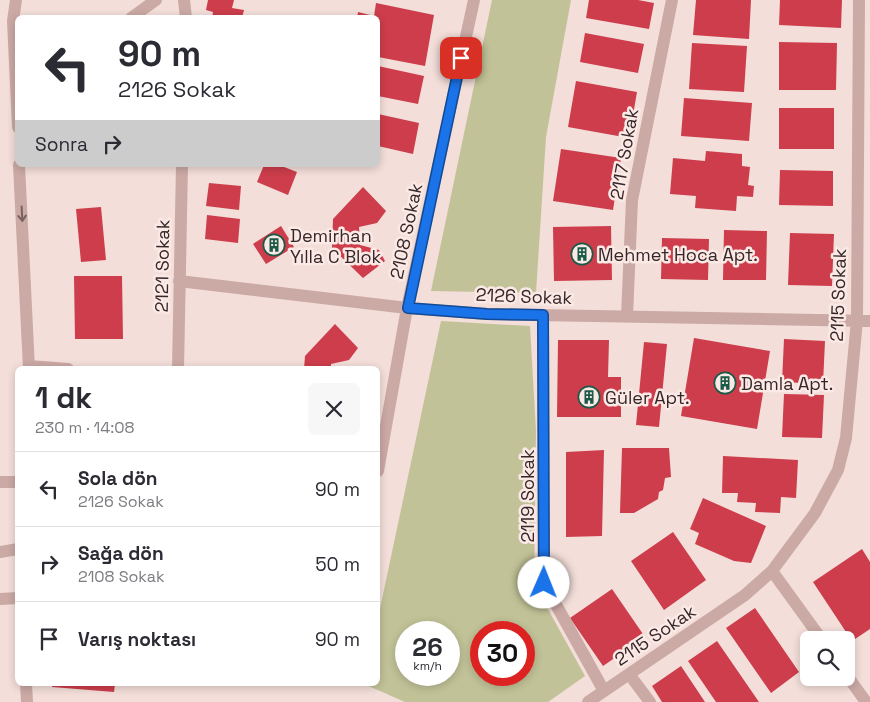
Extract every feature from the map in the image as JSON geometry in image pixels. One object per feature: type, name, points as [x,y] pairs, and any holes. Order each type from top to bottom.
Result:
[{"type":"street","points":[[15,46],[14,21],[16,0]]},
{"type":"street","points":[[135,15],[156,0]]},
{"type":"street","points":[[184,0],[186,15]]},
{"type":"street","name":"2108 Sokak","points":[[380,460],[408,308],[474,0]]},
{"type":"street","name":"2117 Sokak","points":[[628,316],[632,200],[672,0]]},
{"type":"street","name":"2115 Sokak","points":[[588,702],[745,595],[772,571],[815,513],[838,470],[846,438],[857,320],[859,0]]},
{"type":"street","points":[[19,167],[29,366]]},
{"type":"street","name":"2121 Sokak","points":[[178,366],[182,167]]},
{"type":"street","name":"2126 Sokak","points":[[179,282],[408,308],[487,314],[870,321]]},
{"type":"street","name":"2119 Sokak","points":[[543,315],[544,583],[604,691]]},
{"type":"street","points":[[0,482],[15,482]]},
{"type":"street","points":[[0,552],[15,550]]},
{"type":"street","points":[[772,571],[815,631]]},
{"type":"street","points":[[0,599],[15,598]]},
{"type":"street","points":[[629,674],[650,702]]},
{"type":"street","points":[[26,686],[27,702]]},
{"type":"street","points":[[855,686],[866,702]]},
{"type":"green space","points":[[492,0],[571,0],[546,137],[536,293],[431,291]]},
{"type":"green space","points":[[441,321],[530,326],[536,431],[534,584],[585,676],[548,702],[405,702],[369,686],[380,686],[380,609]]},
{"type":"building","points":[[208,0],[234,0],[232,8],[244,10],[243,15],[212,15],[213,12],[206,10]]},
{"type":"building","points":[[589,0],[638,0],[654,3],[649,29],[586,18]]},
{"type":"building","points":[[696,0],[751,0],[749,39],[693,35]]},
{"type":"building","points":[[780,0],[842,0],[841,28],[779,25]]},
{"type":"building","points":[[376,3],[434,15],[425,66],[380,57],[380,15],[374,15]]},
{"type":"building","points":[[358,12],[370,15],[358,15]]},
{"type":"building","points":[[585,33],[644,44],[638,73],[580,62]]},
{"type":"building","points":[[779,42],[837,43],[836,90],[779,90]]},
{"type":"building","points":[[692,43],[747,46],[744,92],[689,89]]},
{"type":"building","points":[[380,66],[424,76],[418,104],[380,96]]},
{"type":"building","points":[[576,81],[637,92],[629,138],[568,127]]},
{"type":"building","points":[[684,98],[752,103],[749,141],[681,136]]},
{"type":"building","points":[[779,108],[834,108],[834,149],[779,149]]},
{"type":"building","points":[[380,114],[419,123],[413,154],[380,146]]},
{"type":"building","points":[[561,149],[621,158],[613,210],[553,201]]},
{"type":"building","points":[[706,151],[742,154],[742,166],[750,167],[748,185],[754,186],[753,197],[737,196],[736,211],[695,208],[696,196],[670,194],[673,158],[705,161]]},
{"type":"building","points":[[263,167],[284,167],[297,172],[288,195],[257,182]]},
{"type":"building","points":[[780,170],[833,171],[833,206],[779,205]]},
{"type":"building","points":[[209,183],[241,186],[239,210],[206,206]]},
{"type":"building","points":[[363,187],[386,211],[377,223],[359,227],[360,245],[379,250],[385,261],[363,278],[332,248],[333,219]]},
{"type":"building","points":[[101,207],[106,260],[81,262],[76,209]]},
{"type":"building","points":[[207,215],[240,219],[238,243],[205,239]]},
{"type":"building","name":"Demirhan Yılla C Blok","points":[[281,226],[294,247],[266,264],[253,244]]},
{"type":"building","name":"Mehmet Hoca Apt.","points":[[611,226],[612,280],[554,281],[553,227]]},
{"type":"building","points":[[724,230],[767,231],[766,280],[723,280]]},
{"type":"building","points":[[790,233],[834,234],[832,286],[788,285]]},
{"type":"building","points":[[662,238],[709,239],[708,280],[661,279]]},
{"type":"building","points":[[74,276],[122,276],[123,339],[75,339]]},
{"type":"building","points":[[335,324],[358,348],[349,360],[331,364],[331,366],[304,366],[305,356]]},
{"type":"building","name":"Damla Apt.","points":[[694,338],[770,351],[757,429],[681,416]]},
{"type":"building","points":[[784,339],[825,341],[823,384],[782,382]]},
{"type":"building","name":"Güler Apt.","points":[[558,340],[609,340],[608,377],[621,377],[621,417],[557,417]]},
{"type":"building","points":[[644,342],[667,344],[659,427],[636,425]]},
{"type":"building","points":[[784,394],[824,395],[822,438],[782,437]]},
{"type":"building","points":[[622,448],[669,448],[671,477],[665,478],[663,490],[659,492],[658,499],[634,513],[620,513]]},
{"type":"building","points":[[604,450],[602,536],[566,537],[566,452]]},
{"type":"building","points":[[723,456],[798,460],[796,498],[781,497],[780,513],[755,512],[756,503],[737,502],[738,493],[722,493]]},
{"type":"building","points":[[703,498],[766,526],[751,563],[734,561],[695,544],[699,533],[690,529]]},
{"type":"building","points":[[673,532],[706,580],[664,610],[631,561]]},
{"type":"building","points":[[862,549],[870,562],[870,629],[855,639],[855,631],[845,631],[813,582]]},
{"type":"building","points":[[612,589],[645,637],[603,666],[570,618]]},
{"type":"building","points":[[755,608],[799,672],[771,693],[726,628]]},
{"type":"building","points":[[717,641],[759,702],[716,702],[688,661]]},
{"type":"building","points":[[681,666],[705,702],[662,702],[652,686]]},
{"type":"building","points":[[52,686],[115,686],[114,692]]},
{"type":"place","name":"Demirhan Yılla C Blok","points":[[274,245]]},
{"type":"place","name":"Mehmet Hoca Apt.","points":[[582,254]]},
{"type":"place","name":"Damla Apt.","points":[[725,383]]},
{"type":"place","name":"Güler Apt.","points":[[589,397]]},
{"type":"route","points":[[461,58],[408,308],[487,314],[543,315],[544,583]]}]
